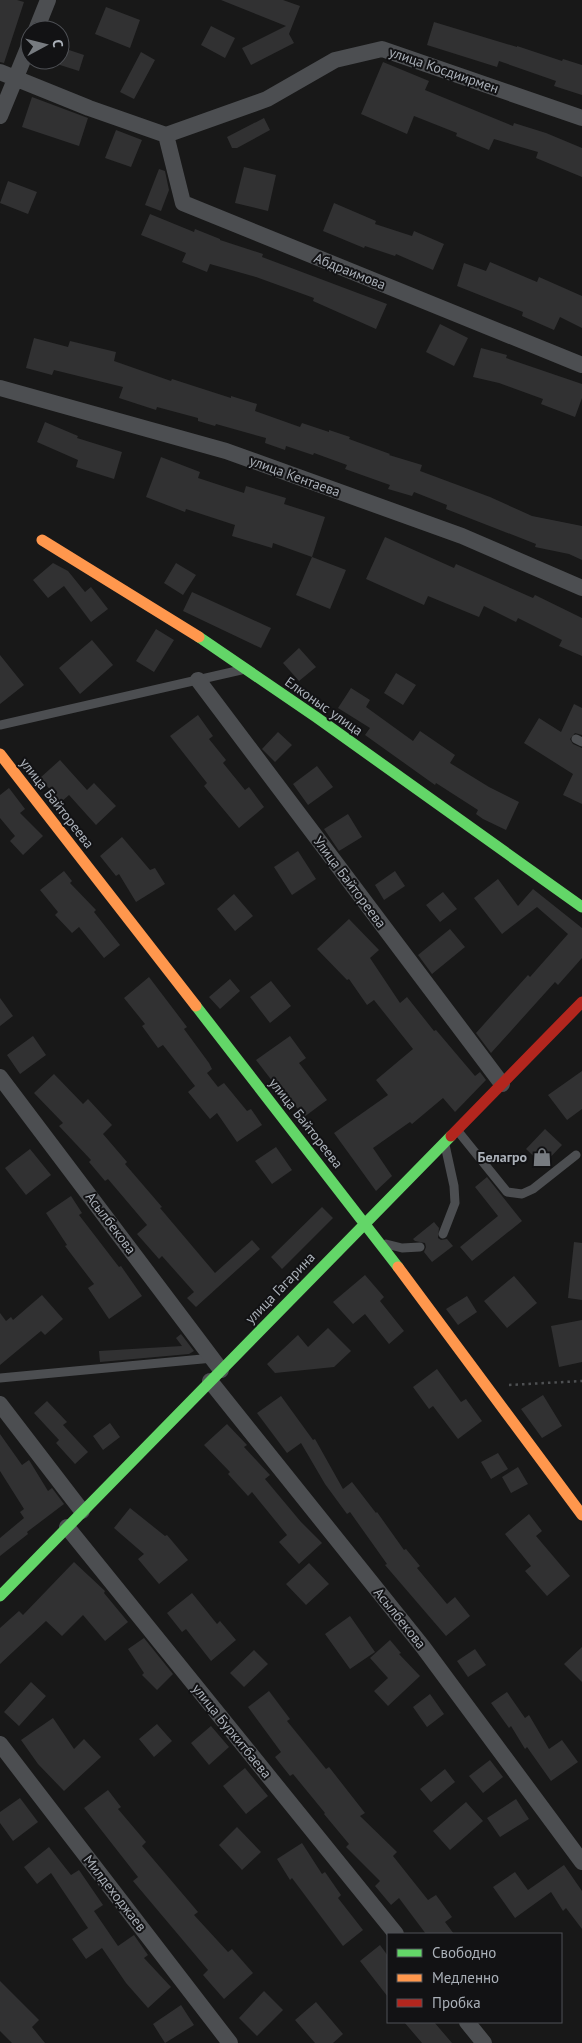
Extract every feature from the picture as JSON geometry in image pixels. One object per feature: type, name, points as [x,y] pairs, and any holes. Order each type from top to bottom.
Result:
[{"type":"street","points":[[40,20],[48,0]]},
{"type":"street","name":"улица Косдиирмен","points":[[166,135],[266,99],[335,60],[382,48],[582,118]]},
{"type":"street","points":[[0,116],[8,75],[20,58]]},
{"type":"street","points":[[8,75],[89,108],[166,135]]},
{"type":"street","name":"Абдраимова","points":[[166,135],[184,203],[582,365]]},
{"type":"street","name":"улица Кентаева","points":[[0,388],[226,451],[462,536],[582,588]]},
{"type":"street","name":"Елконыс улица","points":[[42,540],[154,608],[246,669],[582,907]]},
{"type":"street","name":"Улица Байтореева","points":[[198,680],[502,1084]]},
{"type":"street","name":"улица Байтореева","points":[[0,754],[379,1242],[582,1515]]},
{"type":"street","name":"улица Гагарина","points":[[0,1596],[215,1370],[365,1224],[456,1130],[581,1006]]},
{"type":"street","name":"Асылбекова","points":[[0,1077],[215,1370],[423,1646],[582,1862]]},
{"type":"street","points":[[0,1404],[82,1511]]},
{"type":"street","name":"улица Буркитбаева","points":[[67,1527],[395,1933]]},
{"type":"street","name":"Милдеходжаев","points":[[0,1744],[230,2043]]},
{"type":"street","points":[[468,2023],[484,2043]]},
{"type":"lane","points":[[0,725],[246,669]]},
{"type":"lane","points":[[456,1130],[507,1192],[522,1194],[533,1190],[576,1155]]},
{"type":"lane","points":[[444,1143],[454,1186],[455,1203],[444,1234]]},
{"type":"lane","points":[[379,1242],[402,1248],[420,1247]]},
{"type":"lane","points":[[0,1378],[215,1370]]},
{"type":"path","points":[[486,1386],[582,1381]]},
{"type":"building","points":[[0,0],[24,2],[4,63],[0,62]]},
{"type":"building","points":[[221,0],[283,0],[300,6],[289,34],[294,43],[251,65],[242,48],[286,26]]},
{"type":"building","points":[[106,7],[140,20],[130,48],[95,34]]},
{"type":"building","points":[[434,22],[562,61],[563,59],[582,65],[582,95],[554,86],[556,81],[499,61],[497,67],[427,45]]},
{"type":"building","points":[[211,26],[235,38],[225,58],[201,45]]},
{"type":"building","points":[[70,50],[84,55],[79,71],[70,68]]},
{"type":"building","points":[[141,52],[155,60],[134,99],[120,92]]},
{"type":"building","points":[[383,62],[429,81],[425,90],[513,126],[514,123],[546,133],[582,148],[582,177],[536,158],[538,152],[494,139],[489,150],[456,136],[457,133],[414,116],[407,134],[361,114]]},
{"type":"building","points":[[32,97],[88,118],[79,146],[22,127]]},
{"type":"building","points":[[264,118],[270,130],[237,148],[232,148],[227,137]]},
{"type":"building","points":[[116,130],[142,140],[131,167],[105,158]]},
{"type":"building","points":[[244,167],[276,175],[268,211],[235,203]]},
{"type":"building","points":[[159,169],[165,171],[169,190],[161,211],[145,205]]},
{"type":"building","points":[[8,181],[37,192],[28,214],[0,203]]},
{"type":"building","points":[[334,203],[376,221],[375,224],[412,236],[414,231],[444,244],[433,270],[396,254],[395,256],[365,246],[364,248],[323,231]]},
{"type":"building","points":[[150,214],[194,232],[195,229],[220,240],[263,254],[262,257],[387,304],[376,329],[313,301],[314,298],[256,277],[210,264],[207,272],[182,262],[186,253],[141,235]]},
{"type":"building","points":[[490,262],[537,282],[539,277],[582,296],[582,328],[560,317],[554,330],[522,316],[523,312],[457,286],[464,263],[486,271]]},
{"type":"building","points":[[440,324],[468,338],[454,366],[426,352]]},
{"type":"building","points":[[34,338],[68,347],[70,341],[116,352],[114,361],[171,381],[172,379],[231,398],[231,396],[257,404],[255,411],[300,427],[302,423],[350,437],[349,439],[389,455],[422,465],[420,471],[490,497],[532,516],[582,526],[582,560],[569,554],[535,547],[536,544],[446,509],[447,505],[414,492],[412,496],[388,489],[390,485],[345,469],[347,465],[314,453],[313,455],[286,446],[285,450],[265,443],[266,438],[216,424],[215,426],[198,421],[198,418],[157,407],[156,410],[119,398],[123,387],[54,370],[52,375],[26,368]]},
{"type":"building","points":[[481,348],[507,355],[506,358],[582,384],[582,398],[575,417],[541,404],[543,399],[499,383],[473,377]]},
{"type":"building","points":[[45,422],[78,436],[77,438],[122,452],[114,479],[76,467],[78,460],[37,442]]},
{"type":"building","points":[[161,457],[200,472],[198,478],[244,493],[246,486],[286,498],[284,504],[325,517],[312,557],[273,543],[272,548],[232,536],[235,525],[186,509],[185,512],[146,497]]},
{"type":"building","points":[[385,537],[454,568],[456,564],[533,598],[535,595],[582,618],[582,656],[559,646],[562,640],[518,618],[516,622],[484,606],[479,617],[428,596],[424,605],[366,579]]},
{"type":"building","points":[[312,557],[346,570],[330,609],[296,595]]},
{"type":"building","points":[[53,563],[68,571],[85,592],[91,587],[108,609],[91,622],[64,586],[48,598],[33,580]]},
{"type":"building","points":[[176,563],[196,575],[183,595],[164,583]]},
{"type":"building","points":[[192,592],[271,628],[261,648],[183,611]]},
{"type":"building","points":[[156,629],[174,640],[154,672],[136,661]]},
{"type":"building","points":[[92,640],[113,665],[80,694],[59,668]]},
{"type":"building","points":[[299,648],[316,667],[299,681],[283,663]]},
{"type":"building","points":[[0,655],[24,685],[0,704]]},
{"type":"building","points":[[396,673],[416,685],[403,705],[384,693]]},
{"type":"building","points":[[351,688],[370,700],[366,707],[413,741],[420,731],[455,755],[450,763],[489,787],[519,802],[506,830],[483,819],[476,814],[478,810],[436,783],[435,785],[365,735],[370,728],[338,708]]},
{"type":"building","points":[[574,704],[582,708],[582,735],[575,733],[570,739],[573,744],[582,748],[582,804],[563,795],[573,774],[524,743],[539,718],[561,732]]},
{"type":"building","points":[[198,715],[213,736],[209,739],[226,760],[223,763],[245,790],[249,787],[264,807],[239,828],[204,786],[207,783],[170,736]]},
{"type":"building","points":[[278,732],[292,745],[275,762],[262,749]]},
{"type":"building","points":[[60,760],[87,790],[94,783],[116,806],[96,825],[69,795],[61,802],[40,778]]},
{"type":"building","points":[[317,766],[333,787],[308,805],[293,784]]},
{"type":"building","points":[[9,788],[25,809],[20,813],[43,836],[23,855],[10,841],[15,836],[0,818],[0,795]]},
{"type":"building","points":[[348,814],[362,837],[339,851],[324,829]]},
{"type":"building","points":[[122,837],[150,870],[155,868],[165,884],[136,902],[119,874],[116,876],[100,856]]},
{"type":"building","points":[[298,851],[316,879],[292,895],[274,867]]},
{"type":"building","points":[[64,871],[72,881],[70,883],[96,910],[94,912],[120,945],[104,958],[79,927],[72,933],[55,915],[58,912],[40,890]]},
{"type":"building","points":[[395,871],[405,886],[384,900],[375,885]]},
{"type":"building","points":[[498,879],[518,906],[533,889],[582,928],[582,958],[558,985],[555,982],[491,1053],[476,1033],[568,934],[537,907],[502,934],[474,898]]},
{"type":"building","points":[[443,892],[457,909],[440,922],[426,905]]},
{"type":"building","points":[[234,894],[253,916],[235,931],[217,909]]},
{"type":"building","points":[[349,919],[379,950],[370,958],[400,1003],[407,997],[434,1031],[436,1030],[475,1076],[480,1072],[486,1080],[455,1112],[443,1098],[412,1124],[410,1122],[373,1148],[392,1176],[376,1191],[334,1133],[388,1095],[376,1080],[413,1049],[374,1000],[367,1005],[349,979],[347,980],[317,949]]},
{"type":"building","points":[[450,929],[465,947],[432,974],[418,955]]},
{"type":"building","points":[[149,977],[187,1027],[184,1029],[209,1063],[212,1069],[207,1073],[218,1087],[224,1083],[247,1111],[251,1109],[262,1125],[237,1142],[217,1113],[210,1119],[188,1092],[195,1086],[163,1045],[158,1048],[142,1026],[145,1024],[124,998]]},
{"type":"building","points":[[230,979],[240,991],[220,1009],[209,997]]},
{"type":"building","points":[[271,981],[291,1006],[270,1023],[250,997]]},
{"type":"building","points":[[0,998],[13,1016],[0,1026]]},
{"type":"building","points":[[33,1036],[46,1055],[20,1074],[7,1055]]},
{"type":"building","points":[[290,1036],[306,1058],[299,1063],[327,1100],[304,1117],[276,1080],[273,1082],[256,1060]]},
{"type":"building","points":[[582,1071],[582,1109],[567,1120],[548,1095]]},
{"type":"building","points":[[54,1074],[83,1104],[88,1099],[112,1125],[103,1134],[127,1162],[125,1164],[162,1207],[160,1208],[215,1273],[252,1240],[260,1249],[196,1307],[187,1298],[194,1292],[162,1256],[159,1259],[137,1234],[147,1225],[108,1179],[105,1181],[89,1162],[91,1160],[59,1126],[63,1123],[34,1093]]},
{"type":"building","points":[[545,1129],[562,1145],[543,1165],[526,1149]]},
{"type":"building","points":[[276,1147],[292,1170],[272,1184],[255,1161]]},
{"type":"building","points":[[30,1149],[51,1175],[26,1195],[5,1168]]},
{"type":"building","points":[[487,1177],[522,1221],[472,1261],[460,1247],[498,1216],[475,1187]]},
{"type":"building","points":[[71,1196],[82,1213],[79,1215],[119,1267],[121,1266],[142,1296],[109,1319],[88,1288],[94,1284],[65,1246],[67,1245],[46,1213]]},
{"type":"building","points":[[322,1207],[333,1218],[282,1269],[271,1257]]},
{"type":"building","points":[[434,1222],[439,1228],[438,1238],[441,1240],[447,1239],[453,1246],[432,1262],[424,1252],[425,1243],[413,1239]]},
{"type":"building","points":[[574,1242],[582,1243],[582,1300],[568,1298]]},
{"type":"building","points":[[365,1275],[384,1297],[380,1301],[404,1331],[389,1344],[365,1314],[353,1324],[333,1302]]},
{"type":"building","points":[[514,1276],[537,1303],[507,1328],[484,1301]]},
{"type":"building","points":[[42,1295],[63,1319],[45,1335],[41,1331],[0,1365],[0,1313],[6,1321],[11,1317],[13,1320]]},
{"type":"building","points":[[467,1296],[477,1312],[458,1325],[446,1309]]},
{"type":"building","points":[[582,1320],[582,1362],[559,1367],[551,1326]]},
{"type":"building","points":[[328,1328],[351,1351],[334,1367],[275,1373],[267,1364],[298,1335],[308,1347]]},
{"type":"building","points":[[181,1334],[194,1351],[189,1354],[100,1362],[99,1351],[182,1346],[176,1338]]},
{"type":"building","points":[[437,1369],[461,1402],[466,1399],[482,1421],[458,1439],[433,1406],[429,1409],[413,1387]]},
{"type":"building","points":[[543,1395],[562,1426],[542,1438],[521,1409]]},
{"type":"building","points":[[281,1396],[313,1440],[315,1439],[343,1489],[352,1482],[377,1512],[404,1550],[406,1549],[420,1566],[417,1568],[447,1604],[455,1597],[470,1616],[446,1636],[385,1565],[387,1564],[350,1512],[347,1514],[325,1484],[301,1443],[287,1453],[257,1413]]},
{"type":"building","points":[[47,1401],[67,1422],[63,1425],[88,1452],[75,1464],[56,1443],[59,1440],[34,1413]]},
{"type":"building","points":[[110,1423],[120,1437],[103,1450],[93,1436]]},
{"type":"building","points":[[227,1424],[247,1445],[244,1447],[270,1475],[265,1479],[301,1522],[322,1543],[299,1564],[279,1542],[287,1535],[252,1492],[248,1496],[228,1474],[230,1472],[204,1445]]},
{"type":"building","points":[[0,1434],[22,1465],[29,1460],[48,1491],[52,1488],[64,1504],[27,1532],[28,1534],[0,1556],[0,1538],[24,1518],[20,1512],[24,1509],[0,1471]]},
{"type":"building","points":[[498,1453],[508,1469],[491,1479],[481,1462]]},
{"type":"building","points":[[518,1467],[528,1484],[511,1493],[502,1477]]},
{"type":"building","points":[[130,1508],[165,1536],[167,1535],[188,1560],[159,1584],[138,1559],[144,1554],[114,1528]]},
{"type":"building","points":[[529,1514],[542,1531],[536,1536],[570,1576],[547,1596],[525,1571],[531,1566],[505,1534]]},
{"type":"building","points":[[74,1562],[105,1591],[104,1593],[128,1622],[105,1641],[83,1615],[62,1636],[46,1621],[0,1664],[0,1628],[19,1611],[23,1615]]},
{"type":"building","points":[[309,1563],[329,1584],[306,1605],[286,1584]]},
{"type":"building","points":[[192,1593],[217,1624],[220,1621],[236,1640],[211,1661],[186,1629],[182,1632],[167,1613]]},
{"type":"building","points":[[350,1616],[375,1652],[350,1669],[325,1634]]},
{"type":"building","points":[[144,1638],[173,1674],[157,1690],[142,1675],[144,1673],[128,1649]]},
{"type":"building","points":[[390,1640],[401,1653],[399,1654],[420,1676],[388,1706],[374,1691],[388,1678],[370,1658]]},
{"type":"building","points":[[582,1647],[582,1682],[564,1664]]},
{"type":"building","points":[[475,1649],[486,1665],[468,1677],[457,1661]]},
{"type":"building","points":[[254,1650],[268,1664],[244,1687],[230,1673]]},
{"type":"building","points":[[31,1682],[46,1696],[19,1726],[4,1712]]},
{"type":"building","points":[[269,1691],[290,1719],[287,1721],[326,1769],[329,1767],[365,1813],[360,1816],[397,1852],[393,1856],[428,1900],[436,1895],[452,1917],[445,1922],[453,1933],[425,1933],[399,1898],[391,1905],[375,1886],[380,1881],[346,1847],[349,1844],[325,1813],[293,1774],[290,1776],[275,1757],[281,1752],[248,1707]]},
{"type":"building","points":[[507,1692],[525,1718],[529,1715],[549,1749],[562,1740],[578,1762],[551,1781],[527,1747],[525,1749],[511,1726],[509,1728],[491,1703]]},
{"type":"building","points":[[430,1694],[444,1714],[427,1727],[413,1707]]},
{"type":"building","points":[[53,1718],[74,1749],[84,1739],[101,1757],[64,1791],[38,1764],[21,1740]]},
{"type":"building","points":[[157,1724],[172,1741],[154,1757],[139,1739]]},
{"type":"building","points":[[211,1726],[229,1747],[209,1765],[191,1743]]},
{"type":"building","points":[[490,1760],[503,1777],[483,1793],[469,1776]]},
{"type":"building","points":[[245,1768],[268,1796],[246,1814],[223,1786]]},
{"type":"building","points":[[445,1769],[455,1782],[431,1802],[420,1789]]},
{"type":"building","points":[[108,1790],[121,1807],[118,1809],[146,1842],[142,1846],[198,1912],[194,1915],[228,1952],[232,1949],[253,1973],[224,1999],[203,1975],[208,1970],[133,1881],[138,1877],[84,1808]]},
{"type":"building","points":[[20,1798],[38,1822],[13,1841],[0,1823],[0,1812]]},
{"type":"building","points":[[516,1799],[529,1819],[500,1837],[487,1818]]},
{"type":"building","points":[[466,1802],[483,1821],[450,1850],[433,1831]]},
{"type":"building","points":[[237,1827],[261,1852],[242,1870],[219,1845]]},
{"type":"building","points":[[302,1843],[322,1874],[325,1872],[341,1895],[338,1898],[363,1930],[343,1946],[292,1878],[290,1880],[277,1859]]},
{"type":"building","points":[[49,1847],[71,1875],[79,1870],[103,1905],[94,1911],[118,1946],[134,1935],[148,1955],[144,1958],[171,1987],[148,2008],[126,1983],[102,1948],[86,1959],[72,1939],[88,1928],[51,1873],[37,1884],[24,1867]]},
{"type":"building","points":[[564,1865],[582,1891],[582,1929],[566,1908],[563,1911],[551,1892],[515,1918],[493,1887],[515,1872],[528,1890]]},
{"type":"building","points":[[380,1945],[387,1955],[387,1996],[360,1961]]},
{"type":"building","points":[[0,1981],[39,2020],[32,2027],[45,2043],[12,2043],[0,2031]]},
{"type":"building","points":[[264,1991],[283,2010],[257,2036],[239,2018]]},
{"type":"building","points":[[316,2002],[343,2034],[333,2043],[315,2043],[295,2020]]},
{"type":"building","points":[[181,2005],[194,2025],[165,2043],[153,2024]]},
{"type":"building","points":[[405,2023],[435,2023],[452,2043],[422,2043]]},
{"type":"traffic: fast","points":[[199,637],[316,717],[582,907]]},
{"type":"traffic: fast","points":[[196,1006],[398,1267]]},
{"type":"traffic: fast","points":[[0,1596],[451,1136]]},
{"type":"traffic: slow","points":[[42,540],[199,637]]},
{"type":"traffic: slow","points":[[0,754],[196,1006]]},
{"type":"traffic: slow","points":[[398,1267],[582,1515]]},
{"type":"traffic: jam","points":[[451,1136],[582,1002]]},
{"type":"place","name":"Белагро","points":[[542,1157]]}]
